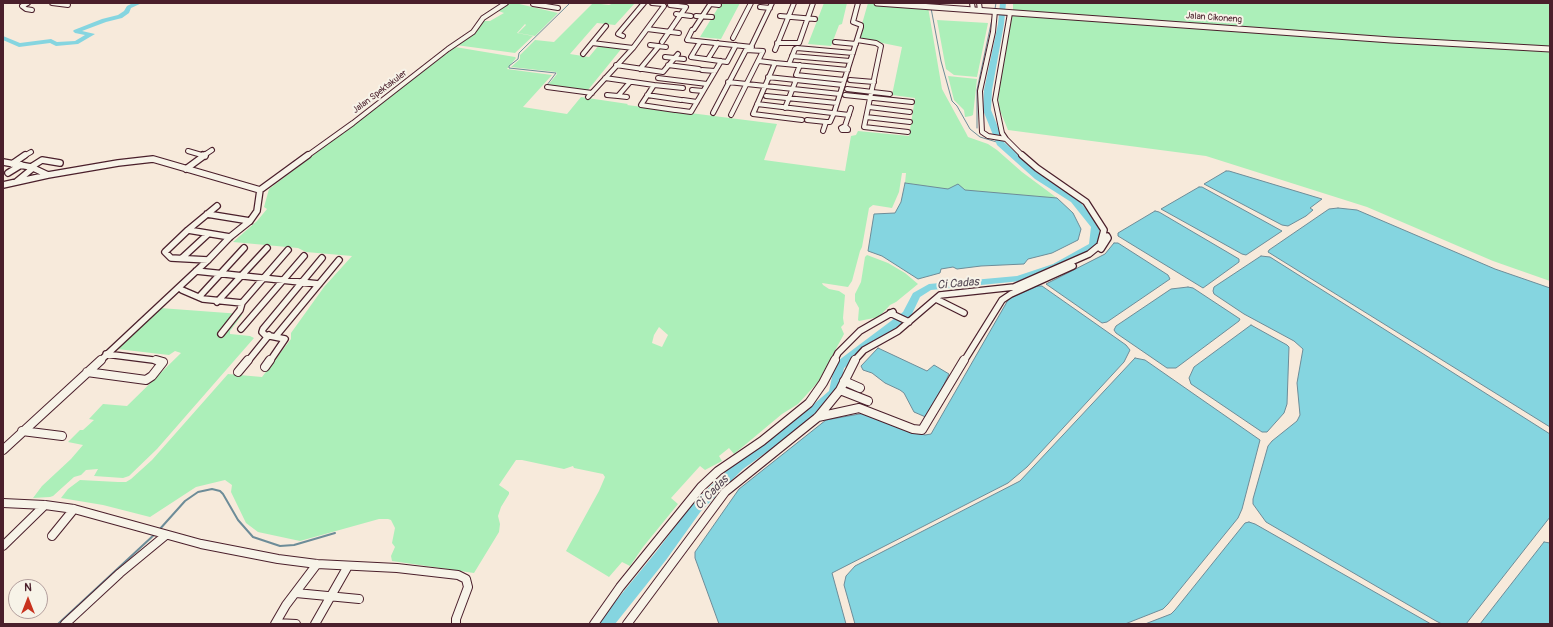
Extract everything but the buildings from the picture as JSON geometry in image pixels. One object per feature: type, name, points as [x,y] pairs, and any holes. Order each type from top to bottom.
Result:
[{"type":"street","points":[[28,3],[22,6],[26,9],[32,10]]},
{"type":"street","points":[[52,3],[68,5]]},
{"type":"street","name":"Jalan Spektakuler","points":[[260,190],[353,123],[448,49],[473,32],[483,18],[506,3]]},
{"type":"street","points":[[623,36],[618,34],[644,3]]},
{"type":"street","points":[[652,3],[688,5]]},
{"type":"street","points":[[730,41],[751,3]]},
{"type":"street","points":[[713,113],[746,50],[751,48],[770,15],[772,3]]},
{"type":"street","points":[[775,50],[794,3]]},
{"type":"street","points":[[777,43],[798,44],[813,3]]},
{"type":"street","points":[[775,63],[764,86],[754,114],[830,122],[837,103],[843,95],[844,80],[858,42],[861,25],[854,22],[858,3]]},
{"type":"street","name":"Jalan Cikoneng","points":[[877,3],[1391,40],[1550,49]]},
{"type":"street","points":[[972,3],[973,10]]},
{"type":"street","points":[[979,3],[980,10]]},
{"type":"street","points":[[533,4],[558,8]]},
{"type":"street","points":[[588,97],[632,48],[667,4]]},
{"type":"street","points":[[719,5],[710,4],[687,40],[718,43],[730,41],[736,45],[764,51],[731,115]]},
{"type":"street","points":[[662,42],[688,5]]},
{"type":"street","points":[[760,7],[770,8]]},
{"type":"street","points":[[996,11],[980,91],[982,113],[981,130],[988,136],[1004,138]]},
{"type":"street","points":[[627,624],[717,502],[730,488],[818,417],[840,390],[853,362],[864,350],[894,334],[904,320],[943,294],[1014,288],[1089,254],[1095,250],[1101,242],[1104,232],[1103,228],[1086,202],[1037,168],[1016,151],[1004,138],[995,100],[1009,13]]},
{"type":"street","points":[[676,14],[691,16]]},
{"type":"street","points":[[696,16],[712,17]]},
{"type":"street","points":[[744,16],[750,17]]},
{"type":"street","points":[[780,16],[815,19]]},
{"type":"street","points":[[583,54],[606,26]]},
{"type":"street","points":[[647,30],[679,33]]},
{"type":"street","points":[[592,42],[632,48]]},
{"type":"street","points":[[700,42],[691,57],[728,61],[736,45]]},
{"type":"street","points":[[835,42],[858,42],[882,46],[864,126],[865,128],[908,132]]},
{"type":"street","points":[[708,60],[718,43]]},
{"type":"street","points":[[650,46],[666,47]]},
{"type":"street","points":[[640,69],[659,46]]},
{"type":"street","points":[[789,64],[794,49],[797,48],[853,53]]},
{"type":"street","points":[[616,65],[663,72],[678,54]]},
{"type":"street","points":[[792,56],[850,62]]},
{"type":"street","points":[[665,57],[684,59]]},
{"type":"street","points":[[654,85],[641,105],[690,112],[722,61]]},
{"type":"street","points":[[759,61],[848,70]]},
{"type":"street","points":[[668,65],[715,72]]},
{"type":"street","points":[[800,65],[796,75],[844,80]]},
{"type":"street","points":[[768,77],[843,85]]},
{"type":"street","points":[[605,78],[683,88]]},
{"type":"street","points":[[658,78],[708,84]]},
{"type":"street","points":[[785,108],[796,80]]},
{"type":"street","points":[[850,80],[874,82]]},
{"type":"street","points":[[618,96],[630,82]]},
{"type":"street","points":[[728,82],[912,102]]},
{"type":"street","points":[[548,87],[592,93]]},
{"type":"street","points":[[847,89],[890,94]]},
{"type":"street","points":[[692,90],[703,91]]},
{"type":"street","points":[[607,95],[627,97]]},
{"type":"street","points":[[647,95],[697,102]]},
{"type":"street","points":[[766,96],[837,103]]},
{"type":"street","points":[[757,104],[849,115]]},
{"type":"street","points":[[869,107],[910,112]]},
{"type":"street","points":[[845,126],[851,108]]},
{"type":"street","points":[[866,117],[910,122]]},
{"type":"street","points":[[823,131],[826,122]]},
{"type":"street","points":[[186,169],[212,150]]},
{"type":"street","points":[[188,151],[205,156]]},
{"type":"street","points":[[12,164],[31,152]]},
{"type":"street","points":[[3,185],[48,175],[146,159],[260,190],[257,210],[250,221],[228,237],[196,271],[3,450]]},
{"type":"street","points":[[15,183],[42,160],[60,162]]},
{"type":"street","points":[[3,162],[32,167],[48,175]]},
{"type":"street","points":[[8,173],[21,165]]},
{"type":"street","points":[[206,260],[169,257],[165,252],[188,230],[217,206]]},
{"type":"street","points":[[207,214],[250,221]]},
{"type":"street","points":[[188,230],[228,237]]},
{"type":"street","points":[[182,258],[208,234]]},
{"type":"street","points":[[818,417],[859,408],[913,429],[922,430],[1002,300],[1011,294],[1071,267],[1095,254],[1102,248],[1108,238],[1107,236]]},
{"type":"street","points":[[199,297],[244,248]]},
{"type":"street","points":[[217,302],[267,248]]},
{"type":"street","points":[[221,334],[240,310],[242,303],[288,250]]},
{"type":"street","points":[[241,329],[304,256]]},
{"type":"street","points":[[265,367],[285,340],[284,338],[263,333],[262,329],[322,258]]},
{"type":"street","points":[[238,372],[319,284],[339,260]]},
{"type":"street","points":[[196,271],[319,284]]},
{"type":"street","points":[[182,290],[217,302],[242,303]]},
{"type":"street","points":[[936,299],[964,313]]},
{"type":"street","points":[[594,624],[620,587],[701,487],[718,471],[762,441],[808,403],[823,383],[838,353],[849,340],[866,327],[892,312],[904,320]]},
{"type":"street","points":[[87,372],[146,380],[152,376],[162,362],[160,360],[106,354]]},
{"type":"street","points":[[844,381],[860,388]]},
{"type":"street","points":[[840,390],[868,401]]},
{"type":"street","points":[[22,431],[62,436]]},
{"type":"street","points":[[3,503],[45,505],[74,509],[201,544],[317,564],[397,568],[464,577],[468,580],[468,587],[456,619],[456,624]]},
{"type":"street","points":[[3,546],[16,537],[45,505]]},
{"type":"street","points":[[52,536],[74,509]]},
{"type":"street","points":[[65,624],[120,572],[165,535]]},
{"type":"street","points":[[275,623],[317,564]]},
{"type":"street","points":[[315,624],[348,566]]},
{"type":"street","points":[[296,593],[359,599]]},
{"type":"street","points":[[275,623],[296,624]]},
{"type":"green space","points":[[508,3],[515,3],[558,13],[535,36],[518,33],[526,25],[525,24],[517,33],[533,36],[515,53],[456,45],[474,33],[484,21],[490,21],[504,13],[496,10]]},
{"type":"green space","points":[[593,3],[609,5],[614,3],[635,3],[615,25],[597,23],[570,54],[589,57],[599,45],[622,48],[588,90],[548,85],[557,74],[556,72],[511,67],[520,59],[520,55],[535,40],[554,42]]},
{"type":"green space","points":[[721,3],[740,3],[721,39],[700,37]]},
{"type":"green space","points":[[824,3],[847,3],[842,24],[839,25],[831,46],[808,44]]},
{"type":"green space","points":[[868,3],[928,7],[942,89],[968,137],[988,144],[997,150],[1022,172],[1057,198],[948,190],[905,183],[906,173],[902,173],[899,192],[892,208],[873,205],[869,208],[862,247],[852,281],[848,287],[822,283],[829,289],[839,291],[845,295],[843,318],[844,324],[841,327],[844,334],[818,382],[798,404],[782,414],[734,454],[729,448],[719,456],[722,461],[705,470],[700,466],[671,498],[678,504],[643,547],[630,566],[622,562],[609,577],[566,551],[599,491],[605,477],[603,474],[574,468],[573,466],[564,469],[516,460],[499,485],[509,492],[509,494],[501,507],[498,516],[500,524],[499,532],[474,573],[392,561],[391,556],[395,547],[392,543],[395,528],[391,520],[388,519],[379,519],[300,541],[258,532],[246,523],[231,492],[232,485],[225,480],[196,487],[150,517],[103,505],[61,498],[68,489],[80,480],[126,482],[131,479],[152,460],[228,374],[262,377],[291,339],[291,333],[324,287],[352,256],[306,252],[298,248],[233,242],[257,221],[267,209],[264,207],[269,189],[455,47],[515,57],[516,58],[507,69],[552,75],[523,107],[567,114],[581,97],[628,104],[627,105],[777,124],[764,160],[845,171],[851,136],[856,135],[858,131],[909,136],[915,98],[892,95],[902,47],[858,38]],"holes":[[[659,327],[668,335],[662,347],[652,343],[654,335]]]},
{"type":"green space","points":[[1013,3],[1550,3],[1550,48],[1398,39],[1334,33],[1013,11]]},
{"type":"green space","points":[[1012,14],[1550,51],[1550,281],[1493,261],[1367,207],[1206,156],[1008,130],[999,108],[998,96]]},
{"type":"green space","points":[[937,20],[988,23],[977,77],[954,75],[946,69]]},
{"type":"green space","points":[[948,76],[977,79],[973,115],[965,117],[964,110],[954,100]]},
{"type":"green space","points":[[867,255],[888,263],[905,273],[918,284],[890,305],[879,317],[859,321],[859,308],[855,301],[855,294],[861,282],[865,257]]},
{"type":"green space","points":[[160,308],[241,314],[242,315],[230,331],[230,334],[250,336],[254,338],[157,449],[129,476],[123,478],[94,476],[98,469],[86,470],[81,475],[74,477],[53,496],[33,498],[42,486],[71,459],[83,445],[68,442],[80,430],[83,430],[94,420],[89,419],[103,404],[127,406],[181,353],[175,351],[169,355],[117,349]]},
{"type":"water","points":[[1226,171],[1322,199],[1310,208],[1313,210],[1306,216],[1288,226],[1282,225],[1204,184]]},
{"type":"water","points":[[905,183],[948,189],[958,184],[965,190],[1057,198],[1073,213],[1081,229],[1078,240],[1052,253],[1028,259],[1024,264],[981,266],[957,269],[953,267],[941,269],[940,273],[918,279],[882,256],[868,251],[874,214],[895,213],[901,202]]},
{"type":"water","points":[[1199,187],[1202,187],[1282,231],[1246,255],[1161,209]]},
{"type":"water","points":[[1338,208],[1357,210],[1495,269],[1550,288],[1550,427],[1268,252],[1329,209]]},
{"type":"water","points":[[1155,211],[1239,259],[1239,262],[1203,288],[1118,236],[1118,233]]},
{"type":"water","points":[[1114,243],[1118,243],[1168,275],[1170,279],[1107,322],[1102,323],[1046,284],[1105,254]]},
{"type":"water","points":[[1261,256],[1270,257],[1550,434],[1550,517],[1466,624],[1442,624],[1436,621],[1266,522],[1253,504],[1253,499],[1268,446],[1297,421],[1300,415],[1297,383],[1303,349],[1294,341],[1244,314],[1214,294],[1213,291],[1214,287]]},
{"type":"water","points":[[1037,286],[1042,286],[1126,345],[1130,350],[1124,362],[1027,467],[1008,483],[832,573],[846,624],[719,624],[695,558],[695,552],[739,489],[826,420],[865,413],[917,433],[925,435],[931,434],[1008,300]]},
{"type":"water","points":[[1188,287],[1193,288],[1240,319],[1176,368],[1167,368],[1116,333],[1114,330],[1116,326],[1171,289]]},
{"type":"water","points":[[1251,325],[1289,347],[1287,404],[1284,413],[1267,432],[1262,432],[1191,384],[1189,378],[1194,367]]},
{"type":"water","points":[[878,348],[927,371],[934,365],[949,374],[928,418],[914,412],[904,393],[900,390],[885,383],[872,373],[863,370],[861,366]]},
{"type":"water","points":[[1135,358],[1145,360],[1260,440],[1242,509],[1238,518],[1163,609],[1125,624],[855,624],[844,585],[846,576],[855,566],[1020,481]]},
{"type":"water","points":[[1249,522],[1431,624],[1145,624],[1171,614],[1245,523]]},
{"type":"water","points":[[1544,542],[1550,543],[1550,624],[1480,624]]},
{"type":"waterway","points":[[3,38],[19,45],[51,41],[56,44],[76,43],[92,34],[76,31],[104,20],[120,17],[127,12],[129,7],[139,3]]},
{"type":"waterway","points":[[547,85],[556,73],[509,68],[509,66],[518,59],[519,53],[570,3]]},
{"type":"waterway","points":[[995,9],[996,3]]},
{"type":"waterway","name":"Ci Cadas","points":[[606,624],[661,556],[697,507],[739,466],[798,424],[834,393],[839,366],[907,314],[916,295],[929,287],[1018,279],[1056,266],[1093,245],[1096,227],[1074,200],[1038,177],[1000,143],[987,110],[988,90],[1001,24],[1003,3]]},
{"type":"waterway","points":[[931,8],[941,61],[952,101],[957,106],[970,129],[980,137],[1000,143]]},
{"type":"waterway","points":[[977,128],[977,90],[992,19]]},
{"type":"waterway","points":[[159,530],[185,501],[198,492],[212,489],[220,491],[223,494],[238,520],[253,537],[280,546],[294,545],[335,533]]},
{"type":"waterway","points":[[58,624],[155,534]]}]
